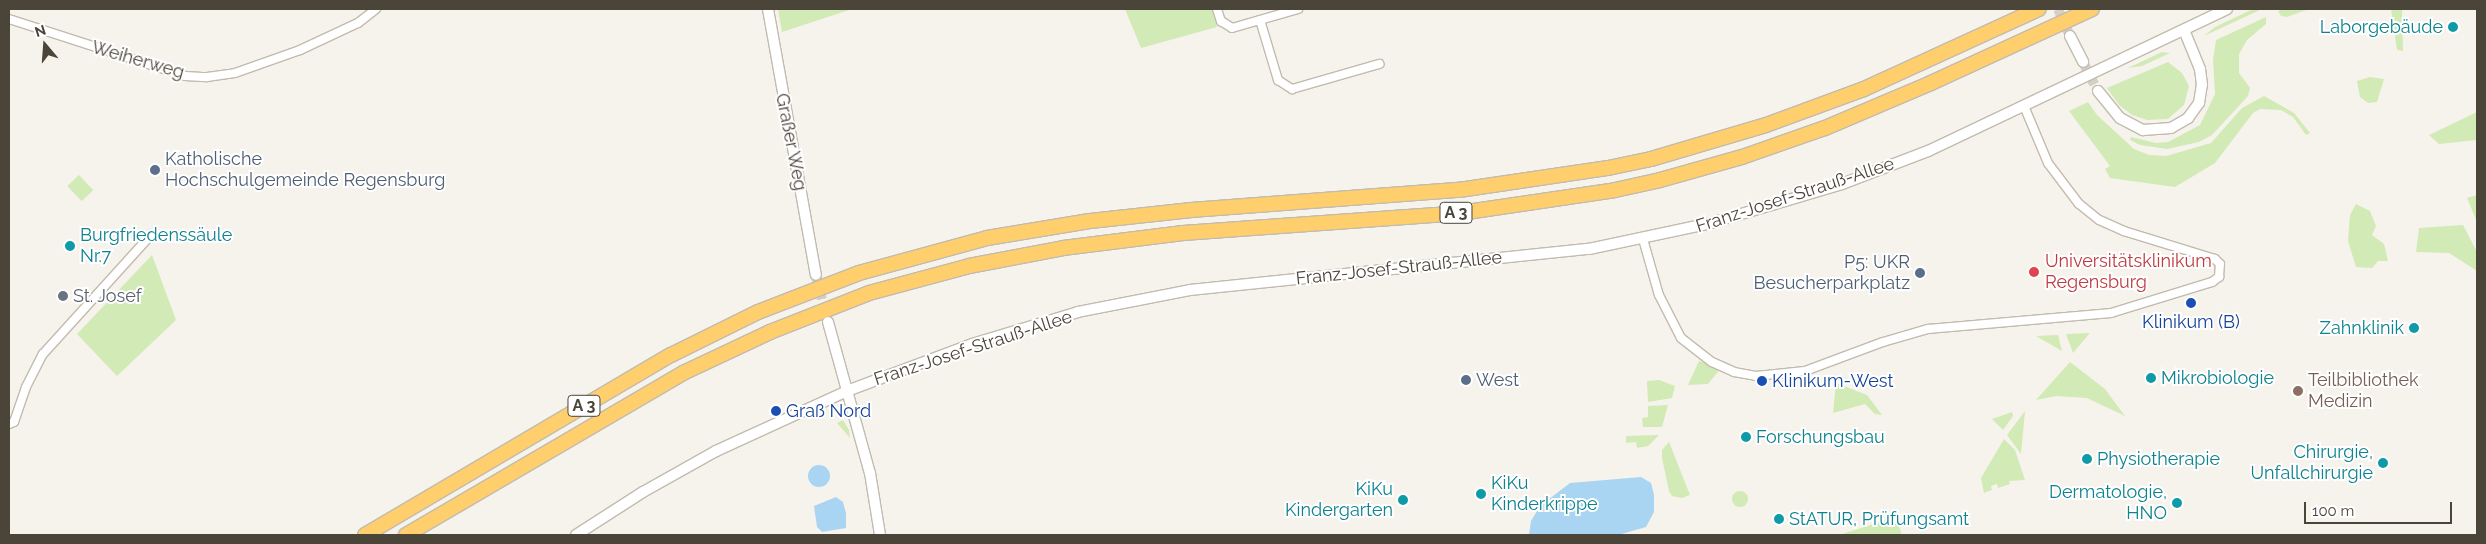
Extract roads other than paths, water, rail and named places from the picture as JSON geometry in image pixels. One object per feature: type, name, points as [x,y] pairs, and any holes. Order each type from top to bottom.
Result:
[{"type":"highway","name":"A 3","points":[[365,535],[671,355],[758,312],[859,273],[987,238],[1090,221],[1191,210],[1459,190],[1643,161],[1732,136],[1832,101],[2039,9]]},
{"type":"highway","name":"A 3","points":[[406,535],[683,374],[770,332],[869,293],[969,266],[1063,248],[1183,233],[1460,212],[1607,191],[1660,180],[1742,157],[1825,128],[1932,84],[2092,9]]},
{"type":"street","name":"Weiherweg","points":[[9,20],[186,76],[207,77],[235,73],[300,50],[358,23],[376,9]]},
{"type":"street","name":"Graßer Weg","points":[[768,9],[816,275]]},
{"type":"street","points":[[1217,9],[1221,21],[1232,28],[1298,9]]},
{"type":"street","name":"Franz-Josef-Strauß-Allee","points":[[576,535],[716,450],[847,391],[972,344],[1078,312],[1148,298],[1267,281],[1589,249],[1712,223],[1842,184],[1928,151],[2228,9]]},
{"type":"street","points":[[1260,20],[1278,80],[1292,89],[1379,64]]},
{"type":"street","points":[[2098,91],[2120,118],[2143,130],[2171,128],[2188,118],[2199,103],[2202,85],[2200,69],[2184,30]]},
{"type":"street","points":[[2070,36],[2083,62]]},
{"type":"street","points":[[1643,239],[1659,295],[1681,338],[1712,362],[1734,372],[1756,376],[1805,372],[1884,342],[1928,329],[2111,313],[2204,285],[2219,277],[2220,264],[2215,259],[2124,231],[2099,220],[2079,204],[2048,163],[2024,106]]},
{"type":"street","points":[[9,424],[14,422],[38,360],[151,235]]},
{"type":"street","points":[[828,322],[870,473],[880,535]]},
{"type":"water","points":[[819,465],[827,468],[830,476],[827,484],[819,487],[811,484],[808,476],[811,468]]},
{"type":"water","points":[[1641,477],[1651,483],[1654,495],[1654,512],[1646,527],[1618,535],[1529,535],[1531,521],[1540,506],[1570,483]]},
{"type":"water","points":[[836,497],[843,502],[846,513],[846,528],[822,532],[817,527],[814,506]]},
{"type":"tunnel","points":[[2058,9],[2070,36]]},
{"type":"tunnel","points":[[2083,62],[2098,91]]},
{"type":"tunnel","points":[[816,275],[826,316]]},
{"type":"place","name":"Laborgebäude","points":[[2453,27]]},
{"type":"place","name":"Katholische Hochschulgemeinde Regensburg","points":[[155,170]]},
{"type":"place","name":"Burgfriedenssäule Nr.7","points":[[70,246]]},
{"type":"place","name":"Universitätsklinikum Regensburg","points":[[2034,272]]},
{"type":"place","name":"P5: UKR Besucherparkplatz","points":[[1920,273]]},
{"type":"place","name":"St. Josef","points":[[63,296]]},
{"type":"place","name":"Klinikum (B)","points":[[2191,303]]},
{"type":"place","name":"Zahnklinik","points":[[2414,328]]},
{"type":"place","name":"Mikrobiologie","points":[[2151,378]]},
{"type":"place","name":"West","points":[[1466,380]]},
{"type":"place","name":"Klinikum-West","points":[[1762,381]]},
{"type":"place","name":"Teilbibliothek Medizin","points":[[2298,391]]},
{"type":"place","name":"Graß Nord","points":[[776,411]]},
{"type":"place","name":"Forschungsbau","points":[[1746,437]]},
{"type":"place","name":"Physiotherapie","points":[[2087,459]]},
{"type":"place","name":"Chirurgie, Unfallchirurgie","points":[[2383,463]]},
{"type":"place","name":"KiKu Kinderkrippe","points":[[1481,494]]},
{"type":"place","name":"KiKu Kindergarten","points":[[1403,500]]},
{"type":"place","name":"Dermatologie, HNO","points":[[2177,503]]},
{"type":"place","name":"StATUR, Prüfungsamt","points":[[1779,519]]}]
